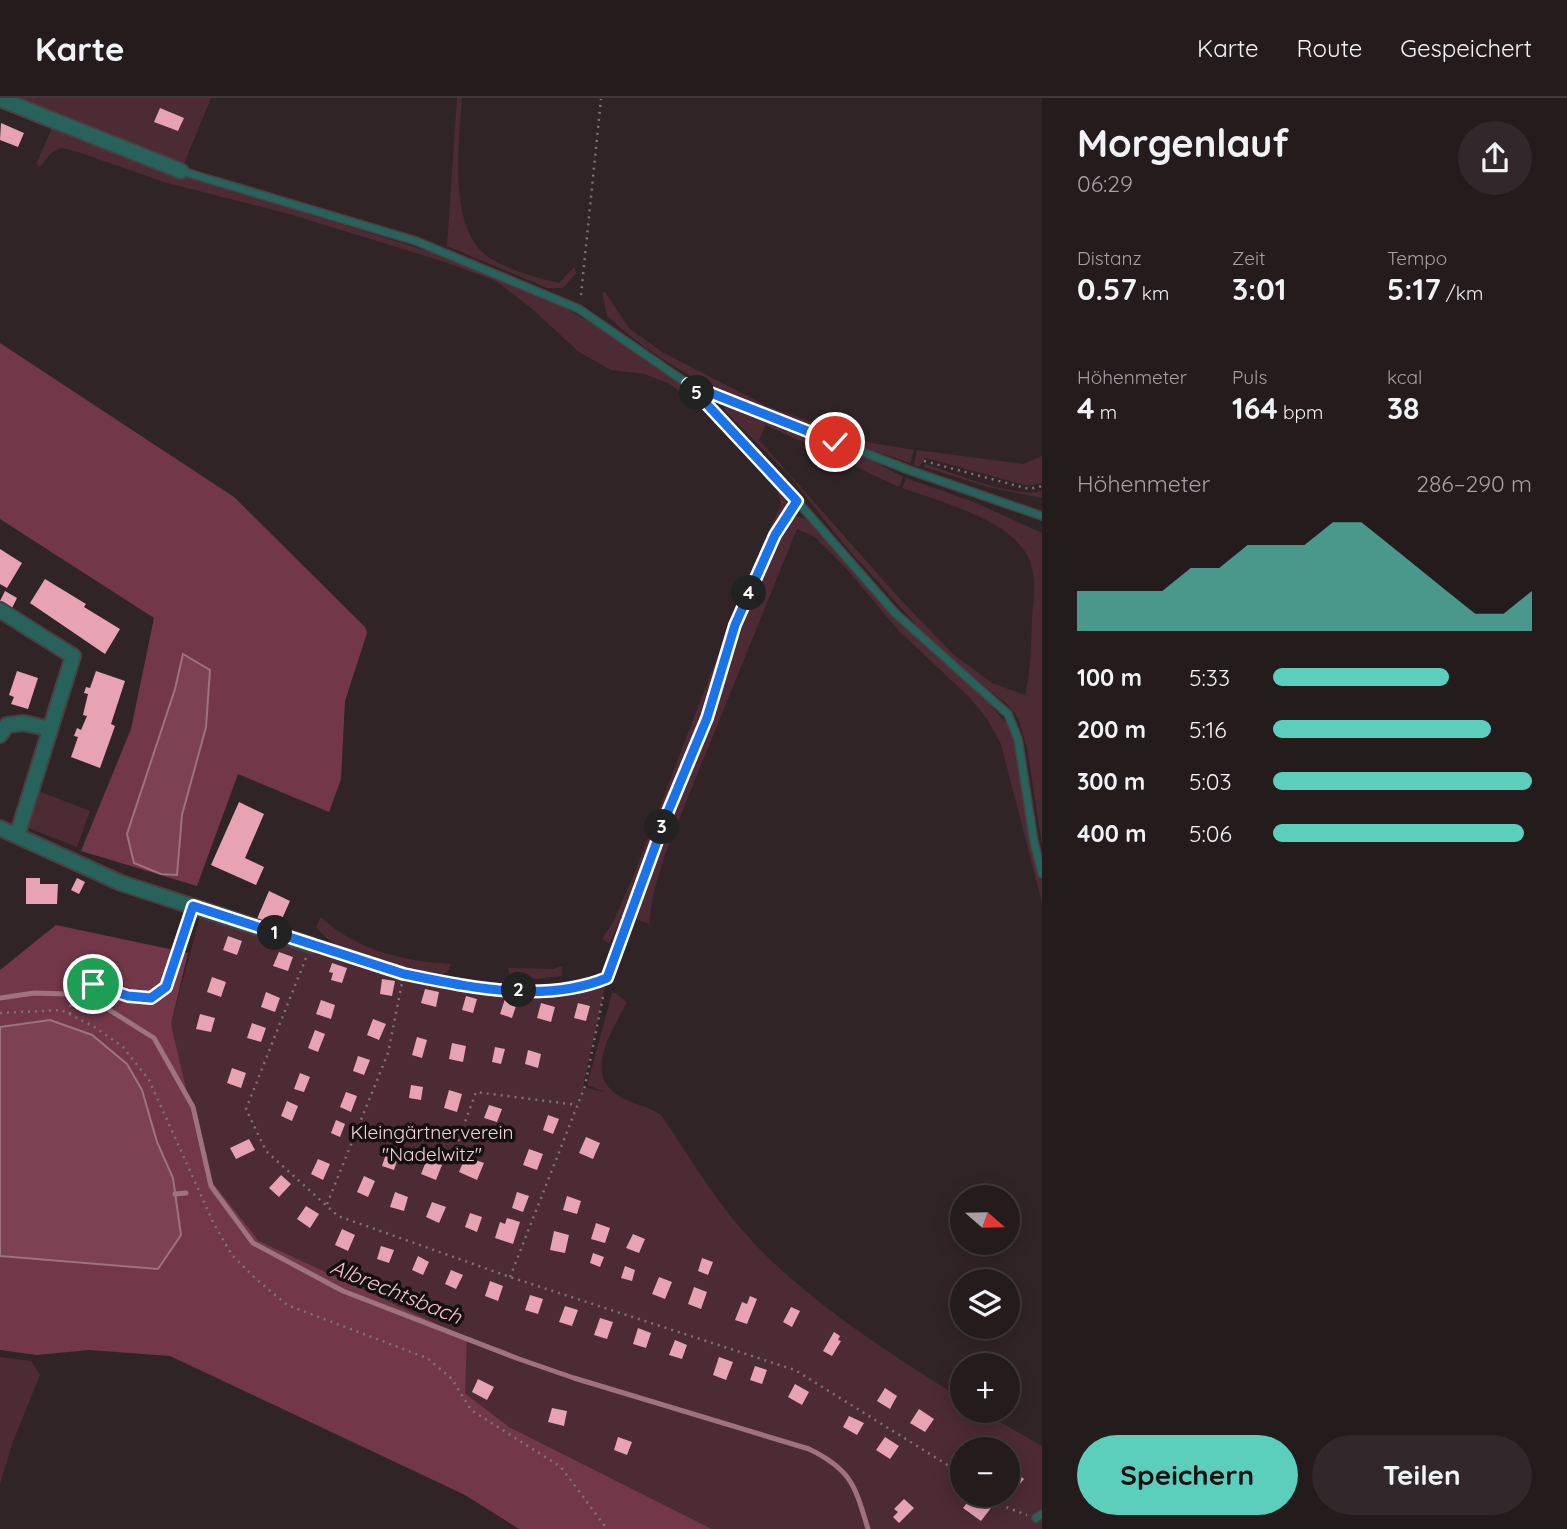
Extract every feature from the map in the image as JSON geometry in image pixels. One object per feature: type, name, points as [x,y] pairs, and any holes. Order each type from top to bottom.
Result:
[{"type":"street","points":[[0,99],[181,171]]},
{"type":"street","points":[[0,610],[73,656],[18,836]]},
{"type":"street","points":[[0,735],[7,725],[24,723],[50,729]]},
{"type":"street","points":[[0,828],[121,883],[311,945]]},
{"type":"lane","points":[[181,171],[416,241],[579,309],[688,384],[797,501],[895,613],[1008,714],[1018,738],[1034,842],[1042,874]]},
{"type":"lane","points":[[688,384],[909,470],[1042,516]]},
{"type":"lane","points":[[311,945],[404,974],[485,988],[548,992],[586,987],[607,978],[667,814],[707,718],[735,625],[775,535],[797,501]]},
{"type":"path","points":[[579,309],[601,99]]},
{"type":"path","points":[[925,461],[986,480],[1029,489],[1042,486]]},
{"type":"path","points":[[70,1014],[71,979],[82,980],[128,996],[151,998],[166,987],[193,906]]},
{"type":"path","points":[[311,945],[246,1109],[266,1151],[338,1216],[510,1277],[795,1370],[950,1467]]},
{"type":"path","points":[[327,1204],[388,1053],[404,974]]},
{"type":"path","points":[[510,1277],[585,1086],[607,978]]},
{"type":"path","points":[[0,1013],[61,1010],[123,1047],[149,1080],[214,1224],[232,1255],[287,1305],[426,1358],[452,1379],[471,1410],[561,1467],[607,1529]]},
{"type":"path","points":[[457,1141],[476,1092],[577,1105]]},
{"type":"path","points":[[1007,1507],[1039,1516]]},
{"type":"green space","points":[[0,98],[211,98],[181,171]]},
{"type":"green space","points":[[457,98],[462,98],[459,186],[468,230],[478,247],[493,260],[525,274],[559,283],[574,267],[576,273],[563,288],[547,288],[447,246]]},
{"type":"green space","points":[[53,126],[169,171],[438,254],[542,295],[626,343],[695,396],[787,495],[786,510],[777,525],[739,618],[634,899],[609,944],[602,939],[612,924],[633,877],[744,587],[781,504],[778,492],[748,456],[700,407],[670,384],[644,374],[611,370],[579,352],[531,308],[496,281],[442,261],[289,214],[167,183],[62,148],[51,153],[40,167],[36,164]]},
{"type":"green space","points":[[605,292],[629,328],[662,352],[769,407],[872,443],[914,450],[910,463],[750,405],[675,367],[607,316],[602,293]]},
{"type":"green space","points":[[724,404],[869,459],[903,477],[899,487],[766,425],[759,440],[900,599],[953,654],[992,683],[1025,695],[1034,583],[1030,561],[1022,547],[1009,534],[975,514],[902,488],[906,478],[976,503],[1042,533],[1042,845],[1027,748],[1018,718],[1008,705],[921,630],[841,541],[790,476],[725,411]]},
{"type":"green space","points":[[917,450],[1023,464],[1042,456],[1042,483],[1028,486],[926,458],[919,467],[914,465]]},
{"type":"green space","points":[[925,464],[1000,488],[1042,491],[1042,498],[988,487],[924,467]]},
{"type":"green space","points":[[795,516],[806,519],[903,627],[982,696],[1009,726],[1015,744],[1032,843],[1042,882],[1042,903],[1001,744],[987,719],[969,697],[898,630],[845,567],[815,537],[797,529],[665,854],[653,895],[649,924],[636,919],[669,821],[713,715],[749,608],[780,534]]},
{"type":"green space","points":[[36,790],[90,811],[77,847],[23,826]]},
{"type":"green space","name":"Kleingärtnerverein \"Nadelwitz\"","points":[[202,909],[404,974],[485,988],[548,992],[607,978],[583,1087],[605,1092],[587,1085],[612,993],[615,993],[627,1002],[604,1049],[602,1074],[607,1085],[622,1098],[661,1115],[711,1191],[733,1219],[792,1279],[877,1344],[950,1391],[950,1423],[1002,1423],[1042,1446],[1042,1529],[712,1529],[509,1427],[464,1392],[467,1338],[259,1241],[206,1174],[171,1024]]},
{"type":"green space","points":[[321,917],[350,938],[382,952],[451,964],[448,971],[441,976],[357,955],[327,939],[316,927]]},
{"type":"green space","points":[[562,966],[562,976],[538,979],[510,976],[508,968],[553,969]]},
{"type":"green space","points":[[0,1357],[31,1361],[40,1375],[12,1444],[0,1484]]},
{"type":"shaded area","points":[[0,343],[234,497],[365,627],[367,633],[345,701],[341,779],[329,812],[238,774],[197,886],[81,851],[131,729],[154,618],[0,519]]},
{"type":"shaded area","points":[[183,654],[210,670],[206,727],[182,815],[177,875],[161,874],[134,863],[127,834],[175,689]]},
{"type":"shaded area","points":[[56,925],[188,953],[171,1024],[206,1174],[259,1241],[467,1338],[465,1393],[509,1427],[712,1529],[519,1529],[465,1495],[170,1356],[89,1350],[37,1355],[0,1350],[0,970]]},
{"type":"shaded area","points":[[50,1020],[92,1035],[127,1064],[142,1090],[157,1142],[173,1178],[181,1235],[158,1269],[0,1256],[0,1027]]},
{"type":"building","points":[[160,108],[184,118],[178,131],[154,122]]},
{"type":"building","points":[[1,123],[24,133],[18,147],[0,140]]},
{"type":"building","points":[[0,549],[22,563],[7,588],[0,584]]},
{"type":"building","points":[[45,579],[120,629],[105,654],[30,603]]},
{"type":"building","points":[[5,591],[17,598],[12,608],[0,601]]},
{"type":"building","points":[[17,671],[38,678],[28,709],[11,704],[14,697],[9,695]]},
{"type":"building","points":[[96,671],[125,681],[111,724],[115,726],[100,768],[71,757],[78,737],[74,736],[77,728],[81,730],[87,716],[83,715],[88,694],[84,693],[86,687],[90,688]]},
{"type":"building","points":[[239,802],[264,814],[245,858],[264,867],[256,885],[211,865]]},
{"type":"building","points":[[26,878],[40,878],[40,884],[58,884],[57,904],[26,904]]},
{"type":"building","points":[[77,878],[85,882],[79,894],[71,890]]},
{"type":"building","points":[[269,891],[290,901],[277,930],[256,921]]},
{"type":"building","points":[[228,936],[242,941],[237,955],[223,950]]},
{"type":"building","points":[[279,952],[293,957],[288,971],[273,966]]},
{"type":"building","points":[[332,963],[347,968],[342,983],[331,980],[333,973],[329,972]]},
{"type":"building","points":[[212,977],[226,982],[221,997],[207,992]]},
{"type":"building","points":[[382,979],[395,981],[392,996],[380,994]]},
{"type":"building","points":[[425,989],[439,992],[436,1007],[421,1003]]},
{"type":"building","points":[[266,992],[280,998],[275,1012],[261,1007]]},
{"type":"building","points":[[466,996],[477,999],[473,1013],[462,1010]]},
{"type":"building","points":[[505,999],[517,1003],[512,1018],[500,1014]]},
{"type":"building","points":[[321,1000],[335,1005],[331,1019],[316,1014]]},
{"type":"building","points":[[541,1003],[555,1007],[551,1022],[537,1018]]},
{"type":"building","points":[[578,1003],[590,1006],[586,1021],[574,1018]]},
{"type":"building","points":[[200,1014],[215,1018],[211,1032],[196,1029]]},
{"type":"building","points":[[373,1019],[386,1024],[379,1040],[367,1035]]},
{"type":"building","points":[[252,1023],[266,1028],[261,1042],[247,1038]]},
{"type":"building","points":[[315,1030],[325,1034],[318,1052],[308,1048]]},
{"type":"building","points":[[417,1037],[427,1040],[422,1058],[412,1055]]},
{"type":"building","points":[[452,1043],[466,1046],[463,1062],[449,1059]]},
{"type":"building","points":[[495,1047],[505,1049],[501,1064],[492,1062]]},
{"type":"building","points":[[528,1050],[541,1054],[538,1068],[525,1064]]},
{"type":"building","points":[[358,1056],[370,1060],[364,1075],[353,1071]]},
{"type":"building","points":[[232,1068],[246,1073],[241,1088],[227,1083]]},
{"type":"building","points":[[300,1073],[310,1077],[304,1092],[294,1089]]},
{"type":"building","points":[[411,1085],[423,1087],[421,1100],[409,1098]]},
{"type":"building","points":[[449,1090],[462,1094],[457,1112],[444,1108]]},
{"type":"building","points":[[346,1092],[357,1096],[351,1112],[340,1107]]},
{"type":"building","points":[[287,1101],[298,1106],[292,1121],[281,1116]]},
{"type":"building","points":[[489,1105],[502,1109],[497,1122],[484,1118]]},
{"type":"building","points":[[548,1115],[559,1119],[553,1134],[543,1130]]},
{"type":"building","points":[[336,1120],[345,1124],[340,1137],[331,1133]]},
{"type":"building","points":[[586,1137],[600,1143],[593,1159],[579,1153]]},
{"type":"building","points":[[249,1139],[255,1150],[236,1159],[230,1148]]},
{"type":"building","points":[[529,1149],[543,1154],[537,1170],[523,1165]]},
{"type":"building","points":[[387,1151],[399,1155],[394,1170],[382,1166]]},
{"type":"building","points":[[470,1158],[484,1163],[477,1180],[459,1172],[464,1160],[468,1162]]},
{"type":"building","points":[[318,1159],[330,1164],[323,1180],[311,1174]]},
{"type":"building","points":[[427,1159],[442,1165],[436,1180],[421,1174]]},
{"type":"building","points":[[281,1175],[291,1184],[279,1197],[269,1188]]},
{"type":"building","points":[[364,1176],[375,1181],[368,1197],[357,1192]]},
{"type":"building","points":[[395,1192],[408,1197],[404,1211],[390,1207]]},
{"type":"building","points":[[517,1192],[529,1196],[523,1212],[512,1208]]},
{"type":"building","points":[[567,1196],[581,1201],[577,1214],[563,1210]]},
{"type":"building","points":[[432,1202],[446,1207],[439,1223],[426,1217]]},
{"type":"building","points":[[306,1206],[319,1214],[310,1228],[297,1219]]},
{"type":"building","points":[[470,1213],[482,1217],[477,1232],[465,1227]]},
{"type":"building","points":[[507,1218],[520,1222],[513,1244],[495,1238],[500,1222],[505,1224]]},
{"type":"building","points":[[596,1223],[610,1228],[605,1243],[591,1239]]},
{"type":"building","points":[[342,1229],[355,1235],[348,1251],[335,1245]]},
{"type":"building","points":[[554,1231],[569,1235],[565,1253],[550,1250]]},
{"type":"building","points":[[633,1234],[645,1239],[639,1253],[626,1248]]},
{"type":"building","points":[[381,1246],[394,1250],[389,1263],[377,1259]]},
{"type":"building","points":[[593,1253],[604,1257],[600,1267],[590,1263]]},
{"type":"building","points":[[418,1256],[429,1262],[423,1275],[412,1270]]},
{"type":"building","points":[[702,1258],[713,1262],[708,1275],[698,1271]]},
{"type":"building","points":[[625,1266],[635,1270],[632,1281],[621,1278]]},
{"type":"building","points":[[451,1270],[463,1275],[456,1289],[445,1284]]},
{"type":"building","points":[[659,1277],[672,1282],[665,1299],[652,1294]]},
{"type":"building","points":[[490,1281],[503,1286],[498,1301],[485,1296]]},
{"type":"building","points":[[694,1287],[707,1292],[701,1309],[688,1304]]},
{"type":"building","points":[[530,1295],[543,1299],[538,1314],[525,1310]]},
{"type":"building","points":[[750,1296],[757,1299],[747,1324],[735,1320],[742,1302],[747,1304]]},
{"type":"building","points":[[565,1306],[578,1310],[572,1326],[559,1322]]},
{"type":"building","points":[[791,1307],[800,1311],[792,1327],[783,1322]]},
{"type":"building","points":[[600,1318],[613,1322],[607,1339],[594,1335]]},
{"type":"building","points":[[638,1328],[651,1333],[646,1348],[633,1344]]},
{"type":"building","points":[[834,1332],[840,1336],[838,1340],[841,1341],[832,1356],[823,1351]]},
{"type":"building","points":[[675,1340],[687,1345],[682,1359],[669,1355]]},
{"type":"building","points":[[719,1357],[733,1362],[726,1380],[713,1375]]},
{"type":"building","points":[[755,1366],[767,1370],[762,1384],[750,1380]]},
{"type":"building","points":[[478,1379],[494,1387],[487,1400],[472,1392]]},
{"type":"building","points":[[795,1384],[809,1392],[802,1405],[788,1397]]},
{"type":"building","points":[[885,1388],[897,1396],[890,1409],[877,1401]]},
{"type":"building","points":[[552,1408],[567,1411],[564,1426],[548,1422]]},
{"type":"building","points":[[919,1409],[934,1419],[925,1432],[910,1423]]},
{"type":"building","points":[[849,1416],[864,1423],[857,1435],[843,1427]]},
{"type":"building","points":[[618,1437],[632,1442],[627,1455],[614,1450]]},
{"type":"building","points":[[885,1437],[899,1446],[890,1459],[876,1450]]},
{"type":"building","points":[[904,1499],[914,1508],[899,1523],[893,1517],[898,1512],[894,1509]]},
{"type":"building","points":[[990,1507],[991,1508],[981,1521],[963,1508]]},
{"type":"waterway","name":"Albrechtsbach","points":[[0,998],[34,993],[67,994],[95,1001],[154,1038],[193,1107],[211,1186],[253,1243],[343,1291],[519,1359],[809,1449],[835,1464],[850,1481],[868,1529]]},
{"type":"waterway","points":[[175,1194],[186,1193]]},
{"type":"route","points":[[93,984],[128,996],[151,998],[166,987],[193,906],[404,974],[436,981],[485,988],[548,992],[586,987],[607,978],[667,814],[707,718],[735,625],[775,535],[797,501],[688,384],[835,442]]}]
